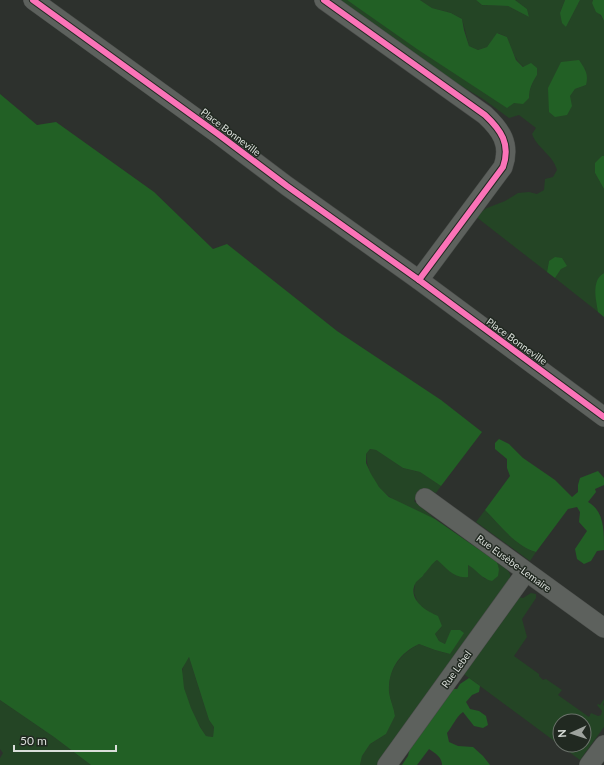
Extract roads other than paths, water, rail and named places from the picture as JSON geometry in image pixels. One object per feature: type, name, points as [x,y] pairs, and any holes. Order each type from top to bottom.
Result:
[{"type":"street","name":"Place Bonneville","points":[[33,0],[287,186],[419,280],[604,417]]},
{"type":"street","points":[[324,0],[485,115],[502,136],[506,152],[503,167],[419,280]]},
{"type":"street","name":"Rue Eusèbe-Lemaire","points":[[425,498],[604,628]]},
{"type":"street","name":"Rue Lebel","points":[[387,765],[526,572]]},
{"type":"street","points":[[589,765],[604,744]]}]
